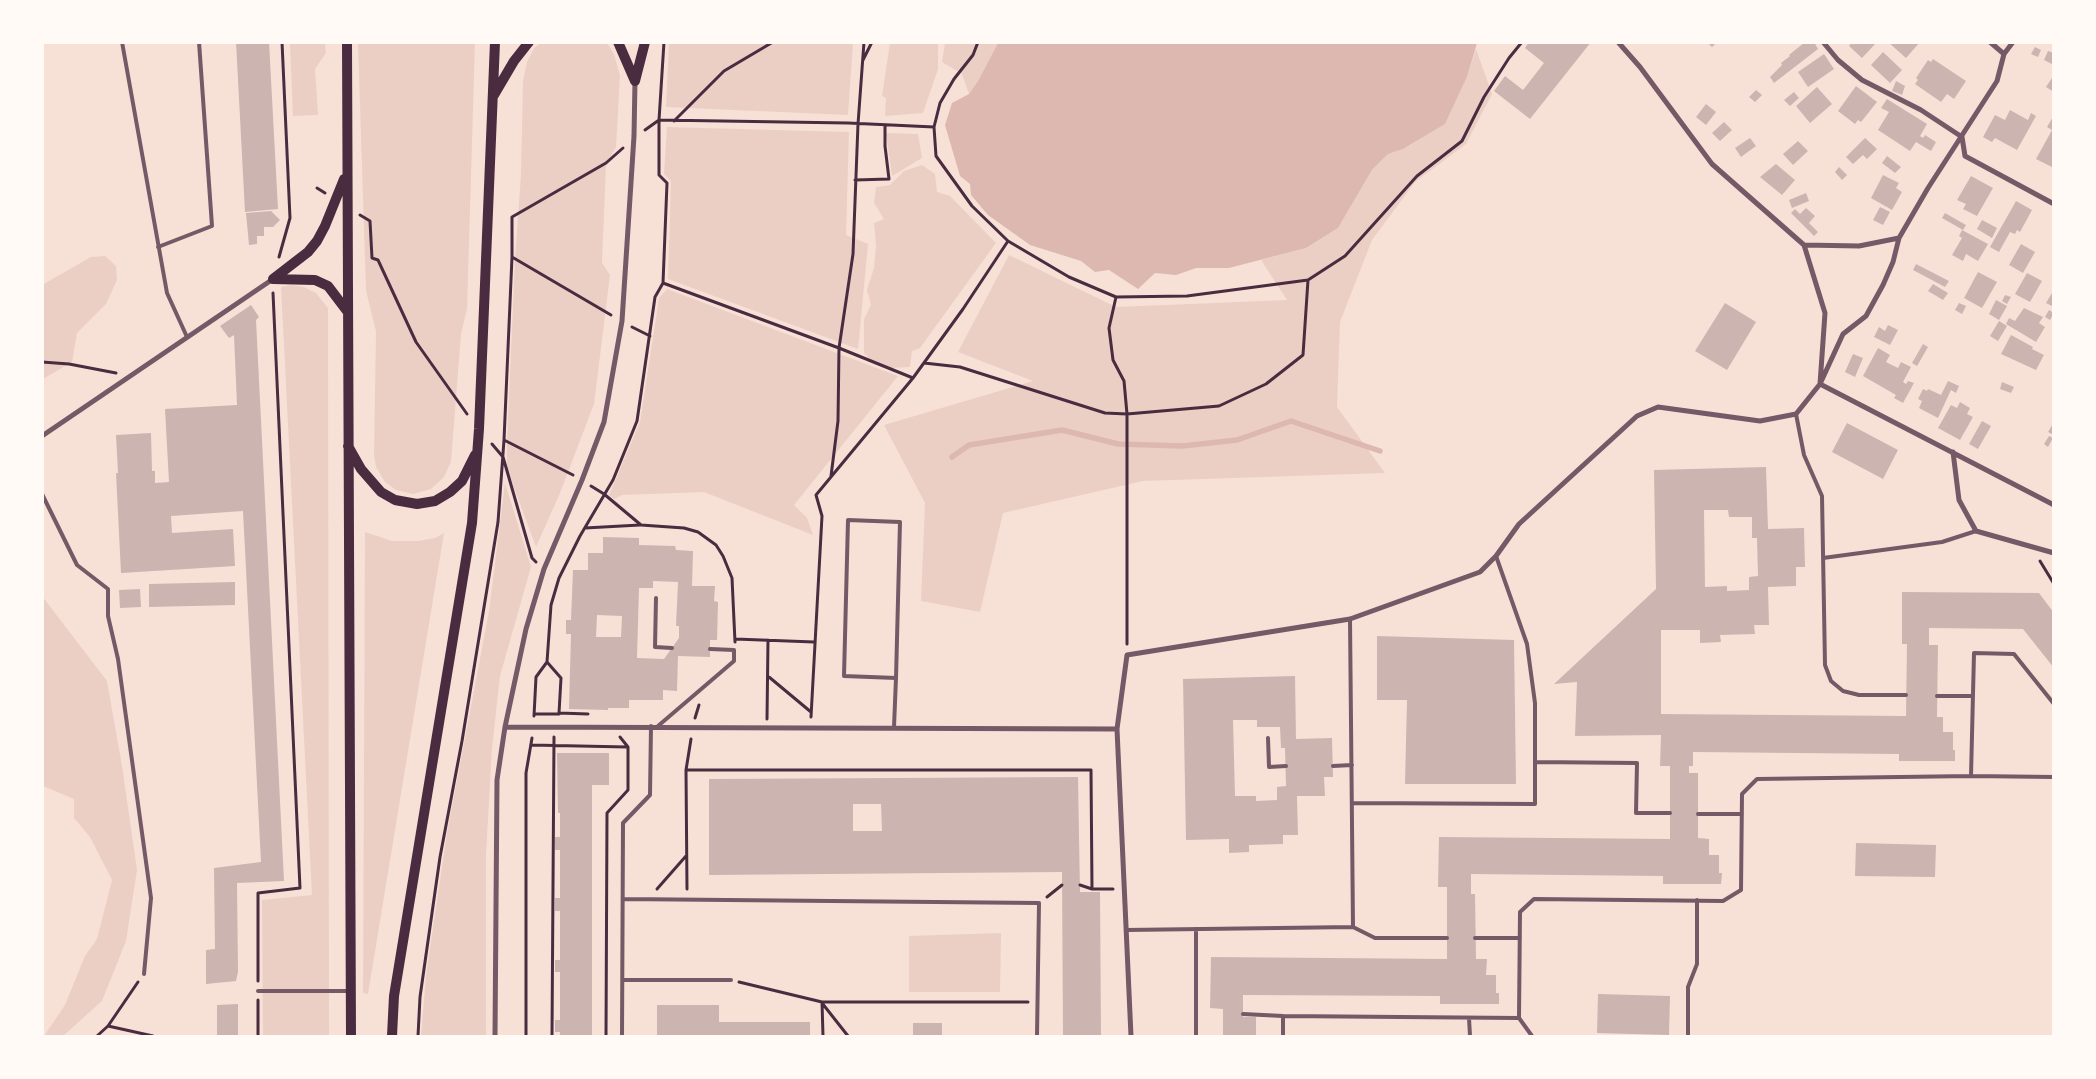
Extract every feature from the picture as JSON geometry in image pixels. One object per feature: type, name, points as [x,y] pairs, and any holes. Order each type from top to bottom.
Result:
[{"type":"main road","points":[[347,42],[351,1036]]},
{"type":"main road","points":[[392,1036],[394,996],[472,524],[478,450],[495,42]]},
{"type":"main road","points":[[493,96],[514,61],[529,42]]},
{"type":"main road","points":[[618,42],[635,81]]},
{"type":"main road","points":[[635,81],[645,42]]},
{"type":"main road","points":[[273,283],[308,252],[326,226],[347,170]]},
{"type":"main road","points":[[273,283],[315,280],[328,286],[347,311]]},
{"type":"main road","points":[[348,445],[361,469],[381,492],[395,500],[417,504],[434,500],[450,492],[462,481],[478,450]]},
{"type":"street","points":[[1618,42],[1640,66],[1712,164],[1804,245],[1825,313],[1820,384]]},
{"type":"street","points":[[1823,42],[1838,60],[1862,80],[1921,110],[1962,137],[1965,156],[2054,204]]},
{"type":"street","points":[[1990,42],[2004,54]]},
{"type":"street","points":[[1131,1036],[1117,728],[1127,654],[1350,619],[1480,572],[1496,556],[1519,524],[1638,416],[1658,407],[1760,421],[1796,414],[1820,384],[1843,334],[1866,316],[1893,262],[1899,238],[1928,188],[1997,81],[2004,54],[2013,42]]},
{"type":"street","points":[[495,1036],[497,780],[505,727],[526,629],[544,569],[582,480],[604,422],[622,321],[634,136],[635,81]]},
{"type":"street","points":[[1804,245],[1859,246],[1899,238]]},
{"type":"street","points":[[42,436],[188,337],[273,283]]},
{"type":"street","points":[[1820,384],[2054,505]]},
{"type":"street","points":[[1953,452],[1960,500],[1976,531],[2054,553]]},
{"type":"street","points":[[505,727],[1117,728]]},
{"type":"lane","points":[[122,42],[166,293],[188,337]]},
{"type":"lane","points":[[158,246],[212,226],[199,42]]},
{"type":"lane","points":[[79,411],[82,417]]},
{"type":"lane","points":[[1796,414],[1804,455],[1822,496],[1825,666],[1831,682],[1843,691],[1859,695],[1906,695]]},
{"type":"lane","points":[[42,494],[77,565],[108,589],[108,616],[118,659],[151,898],[144,974]]},
{"type":"lane","points":[[894,727],[896,678],[900,522],[848,520],[844,676],[896,678]]},
{"type":"lane","points":[[1823,558],[1942,542],[1976,531]]},
{"type":"lane","points":[[1352,803],[1535,804],[1535,703],[1526,644],[1496,556]]},
{"type":"lane","points":[[656,598],[655,647],[672,648]]},
{"type":"lane","points":[[1350,619],[1353,927]]},
{"type":"lane","points":[[658,726],[734,660],[734,650],[710,649]]},
{"type":"lane","points":[[1971,776],[1974,653],[2014,654],[2054,704]]},
{"type":"lane","points":[[1937,696],[1973,696]]},
{"type":"lane","points":[[622,1036],[623,823],[650,795],[651,726]]},
{"type":"lane","points":[[1268,738],[1269,767],[1286,766]]},
{"type":"lane","points":[[1535,762],[1637,763],[1636,813],[1670,813]]},
{"type":"lane","points":[[1333,766],[1352,765]]},
{"type":"lane","points":[[1532,1036],[1519,1018],[1520,912],[1534,899],[1723,901],[1741,890],[1742,794],[1757,780],[1971,776],[2054,777]]},
{"type":"lane","points":[[1698,814],[1742,814]]},
{"type":"lane","points":[[623,899],[1038,903],[1037,1036]]},
{"type":"lane","points":[[1688,1036],[1688,987],[1697,964],[1698,900]]},
{"type":"lane","points":[[1126,930],[1353,927],[1375,938],[1447,938]]},
{"type":"lane","points":[[1196,929],[1196,1036]]},
{"type":"lane","points":[[1475,938],[1520,938]]},
{"type":"lane","points":[[623,980],[731,980]]},
{"type":"lane","points":[[258,991],[351,991]]},
{"type":"lane","points":[[1243,1014],[1519,1018]]},
{"type":"lane","points":[[1282,1036],[1283,1016]]},
{"type":"lane","points":[[1470,1018],[1470,1036]]},
{"type":"path","points":[[277,265],[290,218],[282,42]]},
{"type":"path","points":[[526,1036],[526,773],[533,727],[536,676],[547,662],[551,605],[559,578],[613,480],[637,421],[655,298],[663,283],[667,182],[659,175],[659,120],[664,42]]},
{"type":"path","points":[[673,121],[724,71],[773,42]]},
{"type":"path","points":[[831,477],[838,421],[839,348],[853,254],[855,180],[864,42]]},
{"type":"path","points":[[862,61],[872,42]]},
{"type":"path","points":[[978,42],[973,55],[954,79],[940,103],[934,127],[936,156],[972,206],[1008,241],[1069,277],[1116,297],[1187,296],[1308,280],[1346,256],[1417,176],[1462,141],[1484,97],[1509,58],[1522,42]]},
{"type":"path","points":[[418,1036],[420,997],[440,856],[462,741],[498,522],[504,440],[512,217],[606,164],[634,136],[659,120],[934,127]]},
{"type":"path","points":[[855,180],[889,179],[885,146],[885,125]]},
{"type":"path","points":[[318,188],[336,199]]},
{"type":"path","points":[[347,206],[370,220],[372,258],[378,260],[416,342],[455,400],[503,457],[532,558]]},
{"type":"path","points":[[941,337],[1008,241]]},
{"type":"path","points":[[512,257],[650,336]]},
{"type":"path","points":[[924,362],[960,367],[1104,413],[1127,414],[1219,406],[1266,384],[1303,355],[1308,280]]},
{"type":"path","points":[[258,1036],[258,892],[300,888],[273,283]]},
{"type":"path","points":[[663,283],[839,348],[913,378]]},
{"type":"path","points":[[1116,297],[1109,328],[1113,360],[1124,381],[1127,414],[1127,654]]},
{"type":"path","points":[[42,362],[69,364],[130,376]]},
{"type":"path","points":[[504,440],[582,480],[604,494],[641,524]]},
{"type":"path","points":[[585,528],[641,524],[684,528],[698,532],[716,545],[732,578],[734,650]]},
{"type":"path","points":[[735,639],[814,642]]},
{"type":"path","points":[[767,727],[768,640]]},
{"type":"path","points":[[547,662],[561,678],[559,713],[553,745],[552,1036]]},
{"type":"path","points":[[768,677],[812,712]]},
{"type":"path","points":[[534,714],[594,714]]},
{"type":"path","points":[[606,1036],[606,813],[628,790],[628,748],[611,726]]},
{"type":"path","points":[[687,900],[686,770],[693,726]]},
{"type":"path","points":[[531,745],[628,748]]},
{"type":"path","points":[[686,770],[1091,770],[1092,889]]},
{"type":"path","points":[[648,899],[686,856]]},
{"type":"path","points":[[1080,885],[1092,889],[1124,889]]},
{"type":"path","points":[[1038,903],[1062,886]]},
{"type":"path","points":[[731,980],[822,1002],[1038,1002]]},
{"type":"path","points":[[97,1036],[108,1026],[139,981]]},
{"type":"path","points":[[822,1002],[823,1036]]},
{"type":"path","points":[[822,1002],[848,1036]]},
{"type":"path","points":[[108,1026],[153,1036]]},
{"type":"shaded area","points":[[290,43],[325,43],[326,53],[315,69],[318,115],[293,116]]},
{"type":"shaded area","points":[[358,43],[475,43],[467,309],[461,334],[451,462],[444,477],[431,489],[413,494],[396,490],[385,482],[376,467],[374,455],[376,331],[366,291]]},
{"type":"shaded area","points":[[541,43],[607,43],[614,54],[620,76],[616,147],[606,164],[602,263],[610,275],[594,404],[560,493],[536,547],[507,469],[507,441],[521,174],[523,81],[527,62],[534,48]]},
{"type":"shaded area","points":[[669,43],[853,43],[848,115],[666,107]]},
{"type":"shaded area","points":[[890,43],[938,43],[938,69],[923,113],[885,116],[886,98],[882,96]]},
{"type":"shaded area","points":[[945,43],[998,43],[969,94],[962,74],[942,62]]},
{"type":"shaded area","points":[[998,43],[1477,43],[1467,77],[1445,124],[1403,149],[1388,154],[1372,170],[1338,228],[1306,248],[1229,268],[1196,268],[1176,275],[1155,273],[1138,289],[1109,270],[1095,272],[1081,261],[1030,245],[988,215],[971,195],[970,184],[960,176],[945,125],[952,103],[969,94]]},
{"type":"shaded area","points":[[1476,49],[1492,94],[1466,144],[1415,182],[1372,240],[1340,322],[1337,407],[1385,473],[1143,481],[1003,513],[980,612],[921,601],[925,503],[884,425],[1033,381],[958,352],[1009,255],[1116,307],[1287,300],[1261,260],[1306,248],[1338,228],[1372,170],[1388,154],[1403,149],[1445,124],[1467,77]]},
{"type":"shaded area","points":[[667,127],[849,132],[846,235],[868,244],[858,349],[668,279],[671,181],[664,174]]},
{"type":"shaded area","points":[[886,133],[918,134],[922,158],[892,176]]},
{"type":"shaded area","points":[[922,165],[935,174],[937,192],[950,196],[996,243],[920,348],[912,351],[910,367],[891,368],[876,365],[864,353],[864,319],[871,305],[867,290],[874,268],[876,246],[874,223],[884,219],[874,203],[876,187],[890,185],[904,171]]},
{"type":"shaded area","points":[[105,256],[116,266],[117,280],[106,304],[77,333],[72,362],[43,379],[42,285],[91,257]]},
{"type":"shaded area","points":[[291,285],[304,287],[316,293],[328,308],[329,1036],[263,1036],[262,900],[312,895],[281,287]]},
{"type":"shaded area","points":[[667,289],[898,376],[794,505],[807,518],[813,535],[704,492],[622,495],[614,499],[609,495],[640,422],[659,298]]},
{"type":"shaded area","points":[[505,483],[531,567],[500,676],[492,748],[486,855],[486,1036],[421,1036],[426,975],[447,833],[489,611]]},
{"type":"shaded area","points":[[365,532],[392,541],[418,541],[435,538],[444,533],[368,994],[363,993]]},
{"type":"shaded area","points":[[42,596],[107,681],[137,870],[126,941],[102,1001],[63,1036],[44,1036],[65,1005],[85,956],[97,939],[112,880],[90,837],[74,818],[74,799],[43,786]]},
{"type":"shaded area","points":[[1001,933],[1000,992],[909,992],[909,936]]},
{"type":"building","points":[[236,42],[269,42],[278,209],[245,212]]},
{"type":"building","points":[[1529,42],[1591,42],[1530,119],[1494,91],[1505,76],[1523,90],[1544,63],[1525,48]]},
{"type":"building","points":[[1707,42],[1717,42],[1712,47]]},
{"type":"building","points":[[1805,42],[1814,42],[1818,49],[1774,83],[1770,77],[1789,55]]},
{"type":"building","points":[[1852,42],[1877,42],[1862,58],[1849,46]]},
{"type":"building","points":[[1888,42],[1920,42],[1906,58]]},
{"type":"building","points":[[2035,47],[2041,50],[2038,57],[2031,54]]},
{"type":"building","points":[[2048,51],[2054,53],[2054,65],[2044,60]]},
{"type":"building","points":[[1883,52],[1902,70],[1890,83],[1871,65]]},
{"type":"building","points":[[1824,54],[1834,69],[1808,87],[1798,72]]},
{"type":"building","points":[[1933,59],[1966,81],[1954,99],[1947,94],[1941,102],[1915,84],[1918,80],[1916,78],[1928,60],[1931,62]]},
{"type":"building","points":[[2054,75],[2054,92],[2046,87]]},
{"type":"building","points":[[1896,81],[1905,86],[1902,95],[1892,91]]},
{"type":"building","points":[[1856,86],[1877,102],[1861,122],[1858,120],[1855,124],[1838,111]]},
{"type":"building","points":[[1817,87],[1832,104],[1810,123],[1796,106]]},
{"type":"building","points":[[1756,90],[1762,95],[1755,102],[1749,97]]},
{"type":"building","points":[[1794,92],[1799,98],[1790,106],[1784,100]]},
{"type":"building","points":[[1887,99],[1927,124],[1920,136],[1923,138],[1925,135],[1936,142],[1931,151],[1916,142],[1910,151],[1878,130],[1889,112],[1881,108]]},
{"type":"building","points":[[1706,104],[1716,112],[1706,125],[1696,117]]},
{"type":"building","points":[[2010,110],[2028,120],[2031,113],[2036,116],[2017,150],[1995,138],[1992,142],[1983,137],[1995,115],[2005,120]]},
{"type":"building","points":[[2054,115],[2054,168],[2036,159],[2052,130],[2047,127]]},
{"type":"building","points":[[1724,122],[1732,130],[1720,141],[1712,133]]},
{"type":"building","points":[[1750,138],[1756,146],[1741,157],[1735,148]]},
{"type":"building","points":[[1865,138],[1877,149],[1867,159],[1863,155],[1853,164],[1846,157]]},
{"type":"building","points":[[1798,141],[1808,151],[1793,165],[1783,154]]},
{"type":"building","points":[[1887,156],[1901,167],[1895,173],[1882,163]]},
{"type":"building","points":[[1776,164],[1795,180],[1782,195],[1760,177]]},
{"type":"building","points":[[1839,167],[1847,175],[1842,180],[1835,172]]},
{"type":"building","points":[[1883,175],[1899,183],[1896,188],[1902,192],[1892,210],[1871,198]]},
{"type":"building","points":[[1971,176],[1993,188],[1977,216],[1963,209],[1966,204],[1957,200]]},
{"type":"building","points":[[1806,193],[1809,201],[1792,208],[1789,200]]},
{"type":"building","points":[[2016,201],[2032,210],[2020,232],[2017,230],[2015,234],[2010,232],[1999,252],[1990,247]]},
{"type":"building","points":[[1880,207],[1890,212],[1883,225],[1873,220]]},
{"type":"building","points":[[1806,208],[1815,216],[1809,223],[1818,232],[1814,236],[1791,213],[1795,209],[1800,214]]},
{"type":"building","points":[[271,211],[280,220],[273,227],[264,227],[264,236],[257,236],[257,244],[249,245],[246,213]]},
{"type":"building","points":[[1945,213],[1966,225],[1963,230],[1942,218]]},
{"type":"building","points":[[1982,220],[1997,228],[1992,238],[1977,229]]},
{"type":"building","points":[[1962,230],[1988,244],[1978,261],[1966,254],[1963,261],[1952,255],[1962,238],[1959,236]]},
{"type":"building","points":[[2021,244],[2035,252],[2023,273],[2009,265]]},
{"type":"building","points":[[1916,264],[1949,281],[1945,287],[1913,270]]},
{"type":"building","points":[[1978,272],[1997,282],[1982,308],[1964,298]]},
{"type":"building","points":[[2027,273],[2042,281],[2030,302],[2015,294]]},
{"type":"building","points":[[1933,284],[1948,293],[1943,300],[1928,291]]},
{"type":"building","points":[[2052,293],[2054,293],[2054,307],[2046,303]]},
{"type":"building","points":[[2005,295],[2011,297],[2007,304],[2002,301]]},
{"type":"building","points":[[1996,300],[2007,306],[1999,320],[1989,314]]},
{"type":"building","points":[[1725,303],[1756,322],[1727,370],[1695,351]]},
{"type":"building","points":[[1959,303],[1966,306],[1962,314],[1955,310]]},
{"type":"building","points":[[251,305],[259,317],[256,320],[284,881],[237,883],[238,972],[236,981],[206,984],[206,950],[215,949],[214,868],[261,862],[243,511],[171,516],[172,533],[233,529],[235,566],[121,573],[116,435],[151,433],[152,471],[155,471],[155,483],[169,482],[165,409],[237,405],[234,335],[229,338],[220,326]]},
{"type":"building","points":[[2024,308],[2043,317],[2039,323],[2045,327],[2036,342],[2006,324],[2009,318],[2015,321]]},
{"type":"building","points":[[2049,310],[2054,313],[2050,320],[2045,317]]},
{"type":"building","points":[[1999,321],[2007,326],[1998,341],[1990,336]]},
{"type":"building","points":[[1888,325],[1898,330],[1890,345],[1874,337],[1879,327],[1885,331]]},
{"type":"building","points":[[2011,335],[2044,355],[2036,370],[2001,354]]},
{"type":"building","points":[[1923,344],[1928,347],[1917,366],[1912,363]]},
{"type":"building","points":[[1878,348],[1890,355],[1886,362],[1898,368],[1901,362],[1911,367],[1903,382],[1906,384],[1908,381],[1914,383],[1903,403],[1894,398],[1896,395],[1863,376]]},
{"type":"building","points":[[1853,354],[1863,358],[1855,377],[1845,372]]},
{"type":"building","points":[[1948,381],[1959,386],[1956,393],[1951,390],[1938,418],[1919,408],[1922,401],[1918,399],[1923,389],[1927,391],[1928,389],[1941,395]]},
{"type":"building","points":[[2002,382],[2014,387],[2011,393],[2000,389]]},
{"type":"building","points":[[1960,402],[1970,408],[1967,414],[1973,417],[1960,440],[1938,428],[1951,405],[1957,408]]},
{"type":"building","points":[[1982,421],[1991,426],[1978,449],[1969,444]]},
{"type":"building","points":[[2054,422],[2054,435],[2048,432]]},
{"type":"building","points":[[1847,423],[1898,450],[1883,479],[1832,452]]},
{"type":"building","points":[[2049,436],[2053,438],[2048,447],[2044,444]]},
{"type":"building","points":[[1766,467],[1768,529],[1804,528],[1805,567],[1796,567],[1796,586],[1768,587],[1769,625],[1754,625],[1755,634],[1720,635],[1721,642],[1700,643],[1700,630],[1661,630],[1661,714],[1906,716],[1907,644],[1902,644],[1902,592],[2039,593],[2054,613],[2054,668],[2023,629],[1929,628],[1929,645],[1938,645],[1937,717],[1943,717],[1943,732],[1953,732],[1955,761],[1899,761],[1899,754],[1693,752],[1693,766],[1689,766],[1689,773],[1698,773],[1698,838],[1709,839],[1709,855],[1719,855],[1719,873],[1722,873],[1721,884],[1663,884],[1663,876],[1471,874],[1471,894],[1475,894],[1476,959],[1487,959],[1486,975],[1496,975],[1496,993],[1499,993],[1499,1004],[1440,1004],[1440,996],[1243,995],[1243,1017],[1256,1017],[1256,1036],[1223,1036],[1223,1009],[1210,1008],[1211,957],[1447,959],[1447,887],[1438,887],[1439,837],[1670,839],[1670,766],[1660,766],[1661,735],[1575,736],[1577,682],[1554,684],[1656,589],[1654,470]],"holes":[[[1704,510],[1728,510],[1729,517],[1752,517],[1752,538],[1757,538],[1758,576],[1749,577],[1749,590],[1727,591],[1727,586],[1705,587]]]},
{"type":"building","points":[[603,537],[639,538],[639,545],[675,546],[676,550],[693,551],[692,586],[715,586],[714,601],[718,602],[717,640],[710,640],[710,657],[678,656],[677,691],[663,690],[663,700],[629,700],[629,708],[608,708],[608,710],[569,709],[571,634],[566,634],[566,620],[571,620],[573,570],[588,570],[588,553],[603,553]],"holes":[[[653,581],[678,582],[676,626],[679,626],[679,638],[664,659],[637,658],[639,588],[653,588]],[[597,615],[622,616],[621,637],[596,637]]]},
{"type":"building","points":[[235,582],[235,605],[149,607],[149,584]]},
{"type":"building","points":[[140,589],[141,607],[120,608],[119,590]]},
{"type":"building","points":[[1377,636],[1514,640],[1516,784],[1405,784],[1407,700],[1377,700]]},
{"type":"building","points":[[1295,676],[1296,739],[1332,738],[1333,777],[1324,777],[1325,796],[1297,796],[1298,835],[1283,835],[1283,844],[1249,845],[1249,852],[1229,853],[1229,839],[1186,840],[1183,679]],"holes":[[[1233,720],[1257,720],[1257,727],[1280,727],[1281,748],[1285,748],[1286,786],[1277,787],[1277,800],[1256,801],[1256,796],[1235,796]]]},
{"type":"building","points":[[557,753],[609,753],[609,785],[592,785],[592,1036],[560,1036],[560,1032],[555,1032],[555,1020],[560,1020],[560,972],[555,972],[555,960],[560,960],[560,911],[555,911],[555,898],[560,898],[560,850],[555,850],[555,837],[560,837]]},
{"type":"building","points":[[1078,777],[1080,892],[1100,892],[1101,1036],[1063,1036],[1062,872],[709,875],[709,779]],"holes":[[[853,804],[881,804],[882,831],[853,831]]]},
{"type":"building","points":[[1856,843],[1936,845],[1935,877],[1855,876]]},
{"type":"building","points":[[1598,994],[1670,996],[1669,1035],[1597,1033]]},
{"type":"building","points":[[238,1004],[238,1036],[217,1036],[217,1005]]},
{"type":"building","points":[[657,1005],[719,1005],[719,1022],[810,1022],[810,1036],[657,1036]]},
{"type":"building","points":[[913,1023],[942,1023],[942,1036],[913,1036]]},
{"type":"waterway","points":[[952,457],[969,445],[1062,430],[1118,444],[1182,446],[1237,440],[1291,421],[1380,451]]}]
